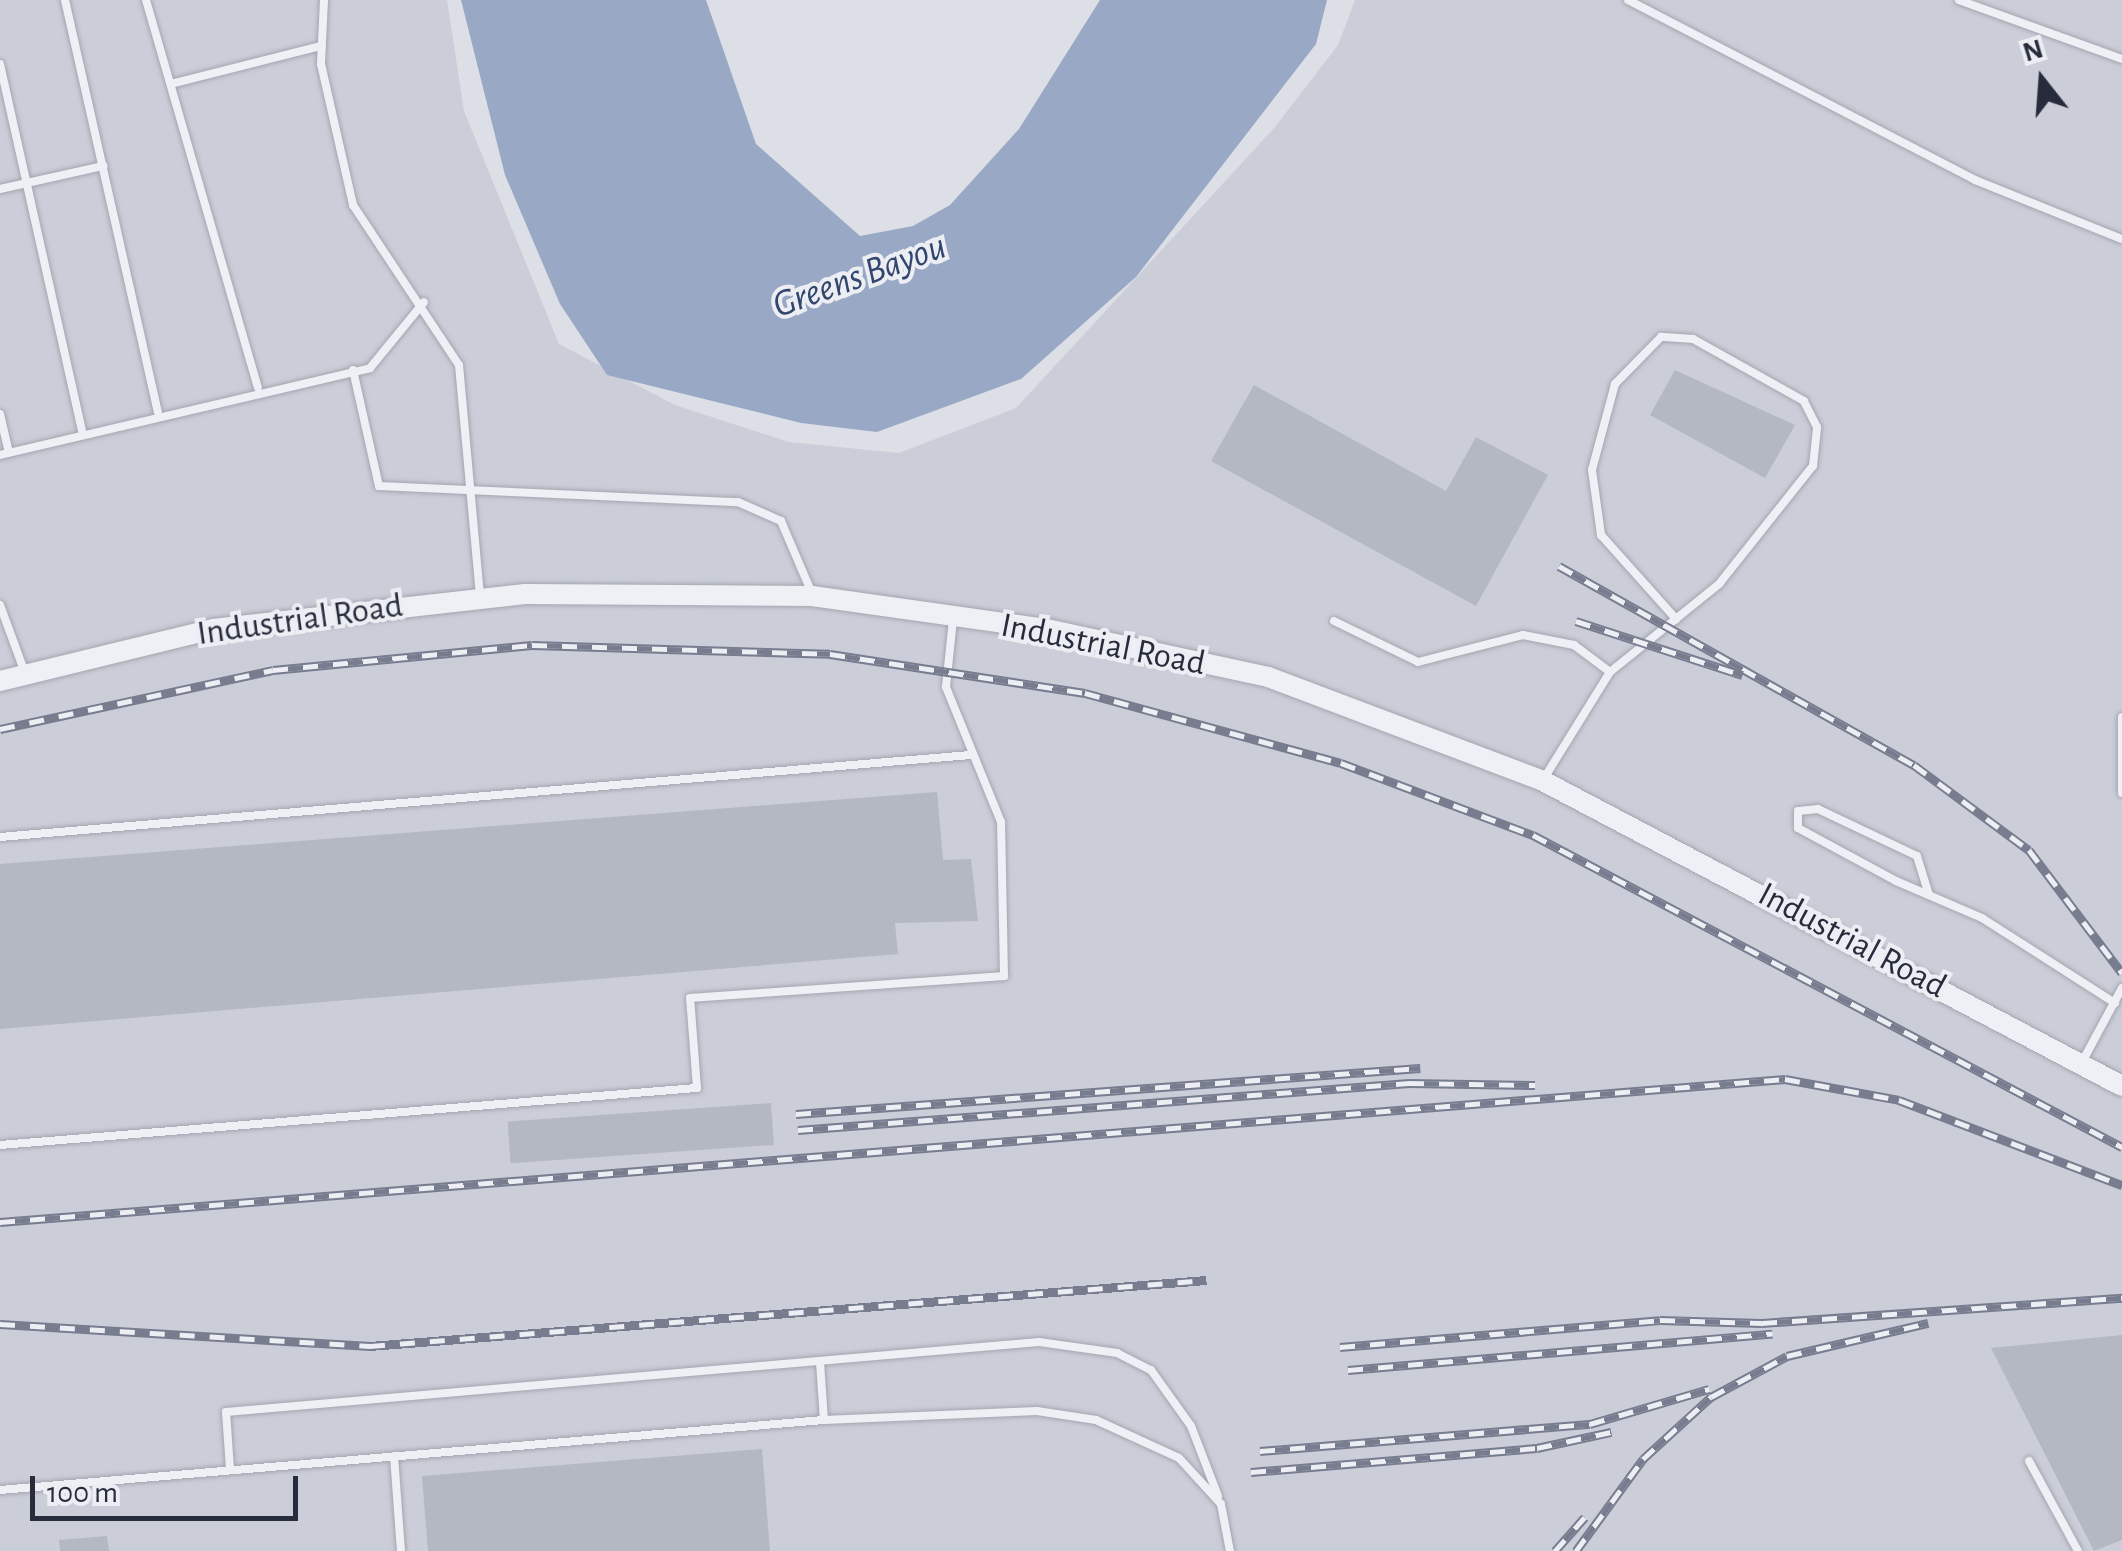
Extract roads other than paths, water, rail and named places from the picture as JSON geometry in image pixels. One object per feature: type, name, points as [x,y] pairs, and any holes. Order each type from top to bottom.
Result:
[{"type":"street","name":"Industrial Road","points":[[0,681],[213,628],[480,597],[812,596],[953,620],[1046,629],[1268,678],[1543,781],[2122,1086]]},
{"type":"lane","points":[[66,0],[158,412]]},
{"type":"lane","points":[[146,0],[258,387]]},
{"type":"lane","points":[[324,0],[322,46],[353,205],[424,302],[459,365],[480,597]]},
{"type":"lane","points":[[1628,0],[1976,180],[2122,239]]},
{"type":"lane","points":[[1959,0],[2122,59]]},
{"type":"lane","points":[[171,84],[322,46]]},
{"type":"lane","points":[[0,64],[82,430]]},
{"type":"lane","points":[[0,189],[103,166]]},
{"type":"lane","points":[[0,414],[4,453],[258,387],[370,368],[424,302]]},
{"type":"lane","points":[[1543,781],[1610,672],[1720,584],[1797,494],[1814,466],[1817,428],[1804,401],[1693,339],[1661,337],[1615,384],[1592,470],[1601,534],[1676,619]]},
{"type":"lane","points":[[353,370],[372,481],[392,491],[469,484],[769,512],[792,540],[812,596]]},
{"type":"lane","points":[[0,605],[26,673]]},
{"type":"lane","points":[[0,1145],[697,1088],[690,998],[1004,976],[1001,822],[970,755],[946,687],[953,620]]},
{"type":"lane","points":[[1334,621],[1418,662],[1544,634],[1610,672]]},
{"type":"lane","points":[[2122,717],[2122,793]]},
{"type":"lane","points":[[0,837],[970,755]]},
{"type":"lane","points":[[1929,895],[1918,856],[1818,809],[1798,811],[1798,828],[1929,895],[2114,1003]]},
{"type":"lane","points":[[2081,1064],[2122,988]]},
{"type":"lane","points":[[230,1469],[226,1412],[1039,1342],[1117,1353],[1170,1388],[1221,1504],[1230,1551]]},
{"type":"lane","points":[[820,1362],[824,1420]]},
{"type":"lane","points":[[0,1490],[970,1408],[1096,1420],[1179,1458],[1221,1504]]},
{"type":"lane","points":[[394,1456],[401,1551]]},
{"type":"lane","points":[[2029,1461],[2078,1551]]},
{"type":"water","name":"Greens Bayou","points":[[461,0],[706,0],[756,144],[860,236],[913,226],[950,205],[1019,129],[1100,0],[1327,0],[1316,44],[1136,277],[1021,379],[877,432],[801,423],[607,375],[560,304],[505,175]]},
{"type":"railway","points":[[1559,566],[1914,765],[2029,850],[2122,973]]},
{"type":"railway","points":[[1576,621],[1742,675]]},
{"type":"railway","points":[[0,729],[273,670],[532,645],[830,654],[1085,693],[1341,763],[1533,835],[2122,1147]]},
{"type":"railway","points":[[796,1114],[1420,1068]]},
{"type":"railway","points":[[0,1222],[1785,1079],[1899,1100],[2122,1185]]},
{"type":"railway","points":[[798,1130],[1409,1083],[1535,1085]]},
{"type":"railway","points":[[0,1324],[370,1346],[1206,1280]]},
{"type":"railway","points":[[1340,1347],[1660,1320],[1762,1323],[2122,1298]]},
{"type":"railway","points":[[1576,1551],[1643,1459],[1711,1397],[1787,1356],[1928,1323]]},
{"type":"railway","points":[[1348,1370],[1772,1334]]},
{"type":"railway","points":[[1260,1451],[1590,1424],[1709,1389]]},
{"type":"railway","points":[[1251,1472],[1537,1448],[1611,1432]]},
{"type":"railway","points":[[1555,1551],[1585,1517]]}]
